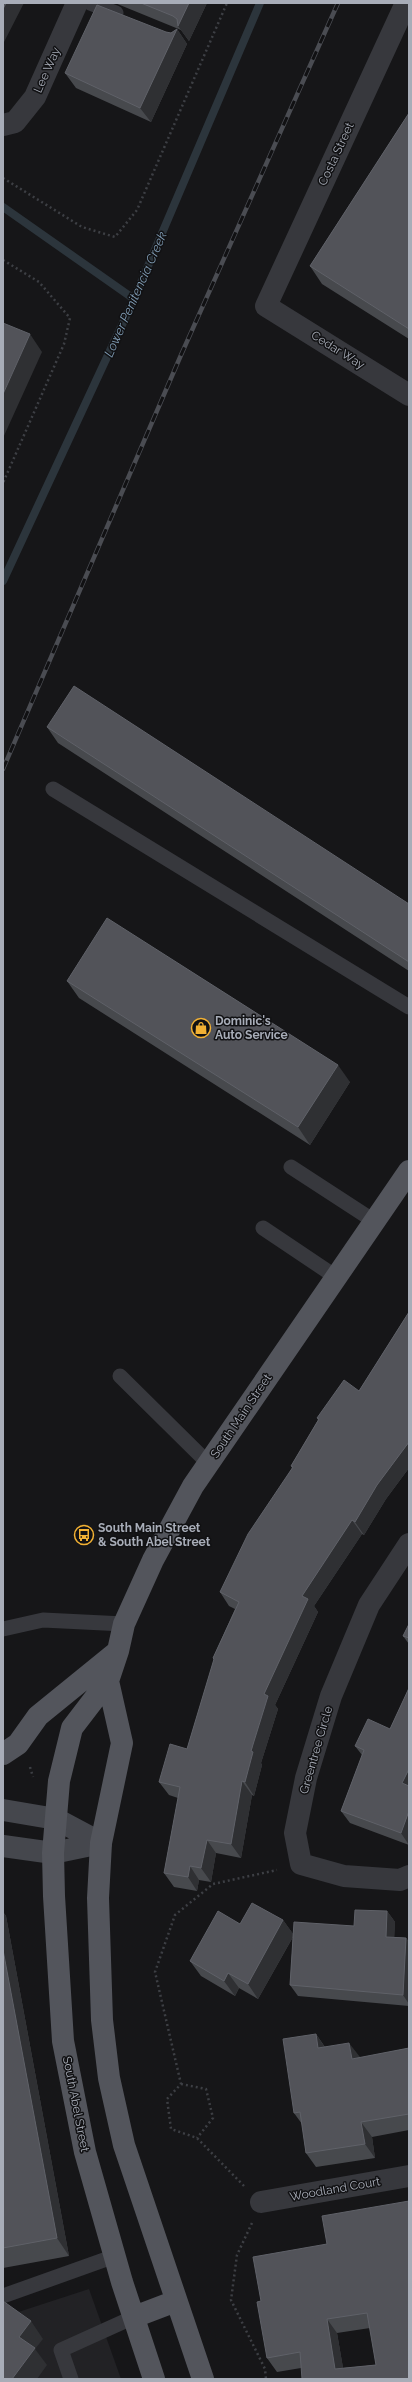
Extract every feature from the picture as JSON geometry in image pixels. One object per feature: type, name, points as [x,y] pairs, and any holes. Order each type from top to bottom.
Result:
[{"type":"main road","name":"South Main Street","points":[[56,1818],[59,1781],[72,1728],[108,1680],[118,1652],[124,1624],[153,1560],[193,1486],[409,1171]]},
{"type":"main road","points":[[3,1754],[18,1744],[38,1716],[118,1652]]},
{"type":"main road","points":[[108,1680],[122,1743],[101,1843],[98,1898],[102,2012],[109,2078],[124,2145],[203,2379]]},
{"type":"main road","points":[[3,1810],[56,1818],[101,1843]]},
{"type":"main road","name":"South Abel Street","points":[[56,1818],[53,1853],[55,1941],[64,2041],[85,2152],[115,2256],[154,2379]]},
{"type":"main road","points":[[3,1846],[53,1853],[101,1843]]},
{"type":"main road","points":[[134,2317],[176,2301]]},
{"type":"street","name":"Lee Way","points":[[3,125],[14,122],[35,97],[77,3]]},
{"type":"street","name":"Costa Street","points":[[266,306],[406,3]]},
{"type":"street","name":"Cedar Way","points":[[266,306],[409,395]]},
{"type":"street","name":"Greentree Circle","points":[[301,1864],[295,1833],[306,1778],[331,1696],[369,1604],[409,1544]]},
{"type":"street","points":[[301,1864],[344,1876],[400,1880],[409,1876]]},
{"type":"street","name":"Woodland Court","points":[[261,2202],[409,2176]]},
{"type":"lane","points":[[90,3],[132,20]]},
{"type":"lane","points":[[53,789],[409,1007]]},
{"type":"lane","points":[[291,1167],[374,1221]]},
{"type":"lane","points":[[263,1228],[336,1277]]},
{"type":"lane","points":[[120,1376],[208,1463]]},
{"type":"lane","points":[[3,1629],[43,1620],[124,1624]]},
{"type":"lane","points":[[3,2296],[115,2256]]},
{"type":"lane","points":[[71,2379],[61,2350],[134,2317]]},
{"type":"path","points":[[3,178],[82,227],[115,237],[137,210],[227,3]]},
{"type":"path","points":[[3,260],[39,282],[70,318],[64,344],[3,482]]},
{"type":"path","points":[[29,1765],[33,1784]]},
{"type":"path","points":[[181,2084],[155,1972],[175,1915],[213,1884],[301,1864]]},
{"type":"path","points":[[181,2084],[167,2098],[171,2129],[197,2138],[261,2202],[237,2255],[231,2300],[265,2369],[266,2379]]},
{"type":"path","points":[[181,2084],[206,2089],[213,2118],[197,2138]]},
{"type":"shaded area","points":[[89,2289],[121,2379],[3,2379],[3,2317]]},
{"type":"building","points":[[141,3],[189,3],[178,26],[177,19],[173,16]]},
{"type":"building","points":[[97,5],[166,32],[171,33],[177,29],[140,108],[65,73]]},
{"type":"building","points":[[409,113],[409,329],[310,266]]},
{"type":"building","points":[[3,323],[30,334],[3,394]]},
{"type":"building","points":[[74,686],[409,904],[409,962],[47,727]]},
{"type":"building","points":[[107,918],[338,1065],[298,1127],[67,981]]},
{"type":"building","points":[[409,1312],[409,1442],[377,1485],[355,1522],[352,1520],[302,1596],[308,1599],[264,1694],[268,1696],[251,1751],[253,1752],[245,1782],[242,1781],[231,1844],[207,1840],[201,1868],[190,1866],[188,1877],[164,1873],[180,1787],[159,1782],[170,1744],[187,1749],[214,1659],[213,1658],[239,1602],[220,1592],[248,1534],[293,1467],[291,1466],[319,1419],[317,1418],[344,1380],[359,1391]]},
{"type":"building","points":[[409,1624],[409,1638],[403,1636]]},
{"type":"building","points":[[409,1688],[409,1769],[402,1783],[409,1786],[409,1811],[401,1833],[341,1811],[364,1750],[355,1746],[368,1719],[390,1729]]},
{"type":"building","points":[[252,1903],[283,1920],[248,1984],[228,1973],[224,1981],[190,1961],[218,1911],[240,1924]]},
{"type":"building","points":[[355,1910],[387,1911],[386,1937],[406,1938],[403,1995],[290,1985],[294,1922],[354,1926]]},
{"type":"building","points":[[3,1950],[57,2238],[3,2248]]},
{"type":"building","points":[[316,2034],[318,2048],[349,2043],[352,2059],[409,2048],[409,2114],[361,2122],[365,2144],[306,2153],[300,2112],[294,2113],[283,2039]]},
{"type":"building","points":[[409,2201],[409,2379],[302,2379],[300,2352],[267,2358],[257,2302],[261,2301],[253,2257],[327,2244],[322,2216]],"holes":[[[367,2313],[376,2365],[335,2369],[327,2319]]]},
{"type":"building","points":[[3,2301],[31,2321],[19,2337],[35,2348],[12,2379],[3,2379]]},
{"type":"waterway","name":"Lower Penitencia Creek","points":[[3,581],[134,299],[260,3]]},
{"type":"waterway","points":[[3,207],[134,299]]},
{"type":"railway","points":[[3,769],[181,355],[338,3]]},
{"type":"place","name":"Dominic's Auto Service","points":[[201,1028]]},
{"type":"place","name":"South Main Street & South Abel Street","points":[[84,1535]]}]
